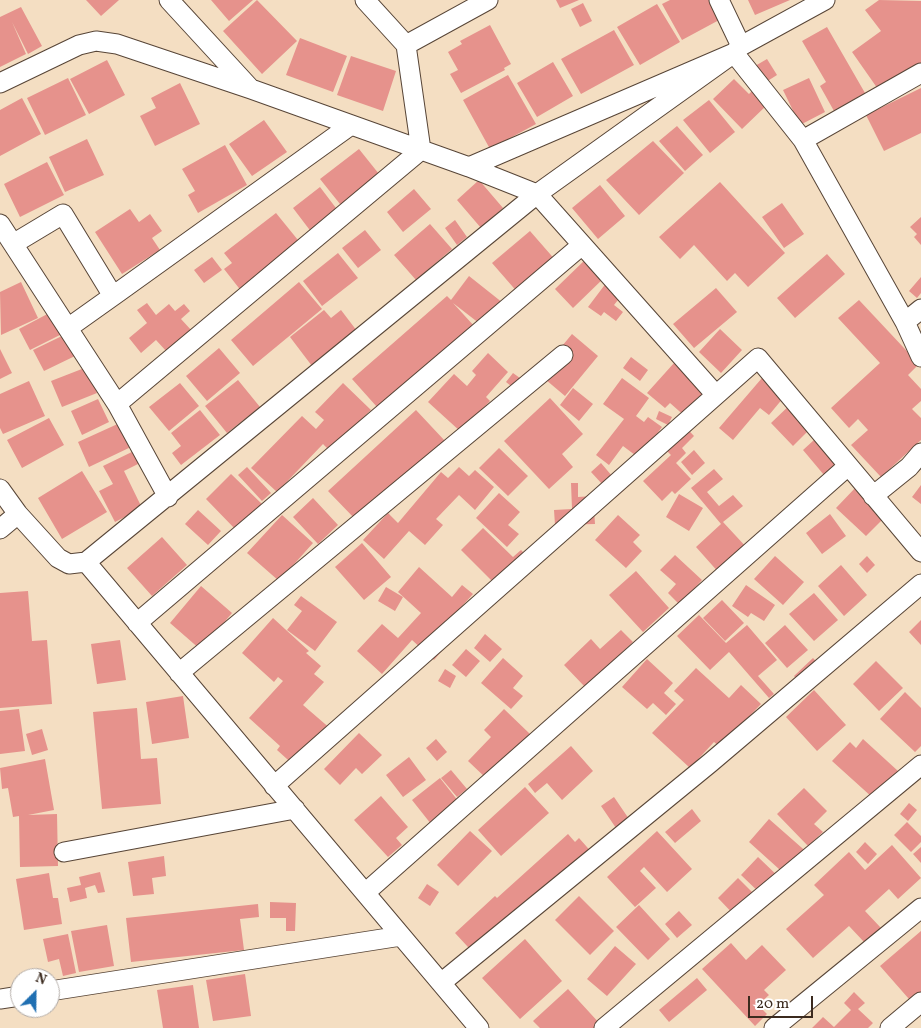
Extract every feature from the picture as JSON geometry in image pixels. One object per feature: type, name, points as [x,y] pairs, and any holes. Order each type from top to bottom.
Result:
[{"type":"street","points":[[169,0],[251,90]]},
{"type":"street","points":[[365,0],[406,46],[421,150]]},
{"type":"street","points":[[406,46],[488,0]]},
{"type":"street","points":[[719,0],[737,49],[803,140],[905,322],[921,357]]},
{"type":"street","points":[[469,168],[737,49],[825,0]]},
{"type":"street","points":[[0,83],[79,45],[96,41],[117,44],[351,125],[537,194],[716,395]]},
{"type":"street","points":[[0,489],[18,514],[58,558],[69,564],[86,562],[537,194],[737,49]]},
{"type":"street","points":[[803,140],[921,73]]},
{"type":"street","points":[[68,328],[351,125]]},
{"type":"street","points":[[117,404],[421,150]]},
{"type":"street","points":[[13,244],[63,214],[113,296]]},
{"type":"street","points":[[0,224],[117,404],[168,497]]},
{"type":"street","points":[[137,623],[582,246]]},
{"type":"street","points":[[905,322],[921,309]]},
{"type":"street","points":[[179,673],[563,355]]},
{"type":"street","points":[[274,786],[758,358],[921,552]]},
{"type":"street","points":[[873,496],[917,460]]},
{"type":"street","points":[[365,893],[848,466]]},
{"type":"street","points":[[0,529],[18,514]]},
{"type":"street","points":[[86,562],[479,1028]]},
{"type":"street","points":[[441,983],[710,763],[921,584]]},
{"type":"street","points":[[604,1028],[921,765]]},
{"type":"street","points":[[64,852],[295,809]]},
{"type":"street","points":[[774,1028],[921,908]]},
{"type":"street","points":[[60,989],[401,936]]},
{"type":"street","points":[[890,1028],[921,1002]]},
{"type":"building","points":[[86,0],[119,0],[101,16]]},
{"type":"building","points":[[211,0],[253,0],[229,21]]},
{"type":"building","points":[[257,0],[297,41],[262,74],[223,31]]},
{"type":"building","points":[[556,0],[579,0],[560,8]]},
{"type":"building","points":[[670,0],[711,0],[721,19],[682,40],[662,4]]},
{"type":"building","points":[[748,0],[790,0],[755,15]]},
{"type":"building","points":[[879,0],[921,1],[921,63],[880,92],[852,52],[881,31],[865,10]]},
{"type":"building","points":[[583,3],[592,21],[580,27],[571,9]]},
{"type":"building","points":[[657,4],[680,42],[640,65],[617,27]]},
{"type":"building","points":[[21,7],[42,46],[28,54],[12,22],[26,54],[0,67],[0,17]]},
{"type":"building","points":[[490,25],[511,64],[504,68],[505,70],[461,93],[450,74],[458,70],[448,52],[462,44],[460,41]]},
{"type":"building","points":[[827,27],[865,93],[834,111],[820,86],[826,82],[802,41]]},
{"type":"building","points":[[614,30],[634,65],[581,94],[561,59]]},
{"type":"building","points":[[300,38],[347,56],[333,92],[286,75]]},
{"type":"building","points":[[351,56],[396,71],[383,111],[337,95]]},
{"type":"building","points":[[767,59],[777,75],[766,82],[755,66]]},
{"type":"building","points":[[107,60],[125,95],[89,114],[70,79]]},
{"type":"building","points":[[553,62],[573,96],[537,117],[517,83]]},
{"type":"building","points":[[508,75],[536,124],[490,149],[463,100]]},
{"type":"building","points":[[68,78],[86,115],[45,135],[27,98]]},
{"type":"building","points":[[809,78],[825,112],[800,125],[783,90]]},
{"type":"building","points":[[734,79],[749,94],[753,90],[767,105],[742,129],[713,99]]},
{"type":"building","points":[[180,83],[200,124],[155,146],[140,116],[156,108],[151,98]]},
{"type":"building","points":[[921,88],[921,133],[884,151],[866,115]]},
{"type":"building","points":[[22,98],[41,134],[0,156],[0,110]]},
{"type":"building","points":[[709,100],[735,132],[710,153],[683,120]]},
{"type":"building","points":[[264,120],[287,152],[252,176],[229,144]]},
{"type":"building","points":[[677,126],[703,155],[685,171],[659,141]]},
{"type":"building","points":[[87,139],[104,175],[65,192],[49,157]]},
{"type":"building","points":[[653,141],[684,173],[639,215],[606,180]]},
{"type":"building","points":[[225,145],[247,185],[198,213],[188,195],[195,191],[182,169]]},
{"type":"building","points":[[359,149],[383,179],[344,209],[320,179]]},
{"type":"building","points":[[47,162],[64,195],[20,217],[4,184]]},
{"type":"building","points":[[479,180],[503,208],[481,228],[457,200]]},
{"type":"building","points":[[720,182],[785,253],[748,287],[735,273],[727,281],[694,245],[680,259],[659,237]]},
{"type":"building","points":[[600,185],[625,216],[598,239],[572,208]]},
{"type":"building","points":[[320,187],[339,212],[312,233],[293,208]]},
{"type":"building","points":[[414,189],[431,209],[403,232],[387,212]]},
{"type":"building","points":[[782,203],[804,234],[784,248],[762,217]]},
{"type":"building","points":[[130,209],[139,222],[150,214],[162,231],[152,238],[160,250],[122,274],[95,232]]},
{"type":"building","points":[[276,213],[302,245],[242,292],[224,269],[232,263],[224,253]]},
{"type":"building","points":[[921,217],[921,245],[914,237],[917,234],[910,227]]},
{"type":"building","points":[[455,220],[467,237],[457,245],[445,228]]},
{"type":"building","points":[[430,224],[452,249],[416,280],[394,255]]},
{"type":"building","points":[[365,230],[381,250],[358,268],[342,248]]},
{"type":"building","points":[[530,231],[557,262],[519,294],[492,263]]},
{"type":"building","points":[[338,253],[358,278],[322,306],[303,281]]},
{"type":"building","points":[[827,254],[845,274],[795,318],[777,298]]},
{"type":"building","points":[[212,257],[222,270],[204,283],[194,270]]},
{"type":"building","points":[[588,257],[606,276],[573,308],[555,289]]},
{"type":"building","points":[[613,274],[629,286],[614,305],[623,312],[616,321],[604,312],[601,316],[588,307]]},
{"type":"building","points":[[469,276],[503,303],[484,327],[453,303],[475,327],[425,369],[423,367],[377,407],[352,379],[447,296],[451,300]]},
{"type":"building","points":[[921,277],[921,293],[917,298],[909,291]]},
{"type":"building","points":[[21,282],[38,318],[1,335],[0,292]]},
{"type":"building","points":[[299,282],[322,309],[253,366],[231,340]]},
{"type":"building","points":[[716,288],[737,312],[694,348],[673,324]]},
{"type":"building","points":[[859,300],[919,364],[908,375],[921,389],[921,401],[912,409],[921,418],[921,440],[881,477],[851,445],[868,430],[858,419],[849,428],[831,408],[880,363],[838,318]]},
{"type":"building","points":[[147,303],[156,315],[169,304],[175,311],[184,304],[190,311],[181,319],[192,331],[167,352],[156,340],[141,353],[129,338],[147,323],[137,310]]},
{"type":"building","points":[[55,310],[66,332],[30,350],[19,329]]},
{"type":"building","points":[[324,310],[331,318],[341,310],[357,331],[312,366],[290,337]]},
{"type":"building","points":[[720,329],[742,350],[721,373],[699,352]]},
{"type":"building","points":[[572,334],[598,356],[565,396],[539,374]]},
{"type":"building","points":[[64,335],[75,356],[44,371],[33,350]]},
{"type":"building","points":[[219,348],[240,373],[207,401],[186,376]]},
{"type":"building","points":[[0,349],[12,373],[0,379]]},
{"type":"building","points":[[488,353],[508,372],[486,397],[490,401],[461,432],[428,402],[454,374],[467,386],[476,375],[472,371]]},
{"type":"building","points":[[683,353],[717,384],[687,418],[670,403],[665,408],[647,393]]},
{"type":"building","points":[[631,357],[648,370],[640,381],[623,368]]},
{"type":"building","points":[[87,367],[97,393],[62,407],[51,381]]},
{"type":"building","points":[[513,373],[524,381],[516,390],[506,382]]},
{"type":"building","points":[[622,378],[649,398],[636,416],[644,422],[648,417],[662,427],[648,446],[647,464],[623,446],[609,465],[596,455],[624,419],[603,404]]},
{"type":"building","points":[[762,378],[784,397],[769,415],[760,408],[733,440],[719,428]]},
{"type":"building","points":[[238,380],[260,407],[227,433],[205,406]]},
{"type":"building","points":[[29,381],[45,416],[3,434],[0,428],[0,394]]},
{"type":"building","points":[[180,383],[199,406],[169,431],[149,407]]},
{"type":"building","points":[[343,383],[371,410],[329,450],[323,444],[277,492],[251,468],[302,416],[316,429],[324,420],[315,412]]},
{"type":"building","points":[[573,388],[593,404],[579,421],[560,405]]},
{"type":"building","points":[[550,398],[583,434],[562,454],[573,467],[549,489],[504,441]]},
{"type":"building","points":[[98,399],[109,422],[82,435],[71,411]]},
{"type":"building","points":[[794,401],[816,423],[793,446],[771,423]]},
{"type":"building","points":[[200,410],[220,435],[181,465],[172,453],[181,446],[171,433]]},
{"type":"building","points":[[416,410],[445,441],[357,521],[328,491]]},
{"type":"building","points":[[659,411],[672,417],[668,425],[656,419]]},
{"type":"building","points":[[49,418],[64,445],[22,468],[7,440]]},
{"type":"building","points":[[679,420],[694,436],[682,448],[686,453],[676,463],[691,479],[675,494],[672,491],[662,501],[643,481],[671,455],[657,441]]},
{"type":"building","points":[[122,422],[133,446],[89,467],[78,442]]},
{"type":"building","points":[[825,430],[847,455],[824,475],[803,450]]},
{"type":"building","points":[[499,448],[528,476],[508,496],[479,468]]},
{"type":"building","points":[[138,449],[144,461],[124,471],[142,508],[115,522],[99,491],[113,484],[103,466]]},
{"type":"building","points":[[694,450],[705,463],[692,475],[681,462]]},
{"type":"building","points":[[601,463],[624,490],[615,498],[591,472]]},
{"type":"building","points":[[247,467],[271,493],[262,501],[238,475]]},
{"type":"building","points":[[459,467],[469,476],[475,470],[494,487],[475,510],[459,495],[436,519],[443,525],[425,545],[409,531],[384,559],[363,540],[388,513],[398,523],[441,472],[448,478]]},
{"type":"building","points":[[714,469],[723,479],[707,492],[719,506],[733,495],[743,506],[723,522],[748,549],[720,574],[696,547],[721,524],[691,488]]},
{"type":"building","points":[[82,471],[107,512],[62,539],[38,498]]},
{"type":"building","points":[[231,474],[262,504],[236,530],[206,499]]},
{"type":"building","points":[[571,483],[578,483],[578,497],[593,496],[595,524],[555,525],[554,510],[572,509]]},
{"type":"building","points":[[858,485],[888,514],[866,536],[836,508]]},
{"type":"building","points":[[921,485],[921,504],[912,497]]},
{"type":"building","points":[[499,493],[520,512],[508,525],[519,534],[507,547],[476,518]]},
{"type":"building","points":[[679,494],[703,508],[689,531],[666,517]]},
{"type":"building","points":[[313,498],[338,525],[318,544],[293,517]]},
{"type":"building","points":[[198,510],[221,531],[208,545],[185,524]]},
{"type":"building","points":[[830,514],[846,536],[822,554],[806,533]]},
{"type":"building","points":[[282,515],[313,543],[279,581],[247,553]]},
{"type":"building","points":[[618,515],[640,535],[633,542],[642,551],[626,568],[595,540]]},
{"type":"building","points":[[483,528],[513,557],[521,550],[534,563],[497,586],[461,550]]},
{"type":"building","points":[[162,537],[187,565],[152,596],[127,568]]},
{"type":"building","points":[[362,543],[391,577],[364,600],[335,567]]},
{"type":"building","points":[[675,555],[702,580],[680,605],[668,593],[676,584],[660,570]]},
{"type":"building","points":[[775,556],[804,582],[783,605],[754,579]]},
{"type":"building","points":[[867,556],[875,565],[867,573],[859,564]]},
{"type":"building","points":[[841,565],[867,595],[844,616],[818,586]]},
{"type":"building","points":[[419,567],[452,597],[462,585],[473,594],[435,636],[446,646],[434,660],[412,640],[382,674],[357,651],[382,624],[398,638],[421,613],[398,592]]},
{"type":"building","points":[[636,571],[669,608],[643,632],[609,595]]},
{"type":"building","points":[[746,585],[775,605],[764,621],[751,613],[748,617],[732,606]]},
{"type":"building","points":[[201,586],[232,613],[201,650],[170,623]]},
{"type":"building","points":[[386,587],[403,597],[395,611],[378,601]]},
{"type":"building","points":[[28,591],[32,641],[47,640],[52,704],[0,708],[0,593]]},
{"type":"building","points":[[814,593],[838,620],[814,641],[789,614]]},
{"type":"building","points":[[301,596],[337,622],[315,651],[287,630],[302,611],[294,605]]},
{"type":"building","points":[[722,600],[744,623],[725,641],[703,618]]},
{"type":"building","points":[[699,615],[726,643],[747,625],[777,660],[758,676],[774,694],[769,698],[729,652],[710,670],[677,636]]},
{"type":"building","points":[[273,618],[309,651],[306,653],[321,666],[314,674],[324,682],[303,705],[332,730],[297,768],[277,750],[280,746],[249,718],[283,681],[278,677],[274,682],[242,653]]},
{"type":"building","points":[[921,620],[921,645],[909,632]]},
{"type":"building","points":[[785,625],[808,650],[787,668],[765,643]]},
{"type":"building","points":[[621,630],[633,642],[585,687],[564,665],[591,639],[600,649]]},
{"type":"building","points":[[485,634],[502,649],[490,662],[474,648]]},
{"type":"building","points":[[120,640],[126,680],[97,684],[91,644]]},
{"type":"building","points":[[466,649],[480,661],[466,677],[452,665]]},
{"type":"building","points":[[503,658],[523,676],[513,688],[523,696],[511,709],[481,683]]},
{"type":"building","points":[[813,658],[826,672],[801,684],[794,676]]},
{"type":"building","points":[[647,659],[673,683],[664,693],[676,704],[666,715],[653,703],[647,709],[622,687]]},
{"type":"building","points":[[876,661],[903,688],[879,711],[853,684]]},
{"type":"building","points":[[696,668],[729,698],[741,685],[761,704],[720,747],[714,742],[690,768],[652,733],[684,700],[674,691]]},
{"type":"building","points":[[445,669],[456,676],[450,688],[438,681]]},
{"type":"building","points":[[814,690],[846,725],[817,751],[786,717]]},
{"type":"building","points":[[905,692],[921,708],[921,746],[915,752],[880,719]]},
{"type":"building","points":[[183,696],[189,738],[152,744],[146,702]]},
{"type":"building","points":[[137,708],[141,759],[157,758],[161,804],[102,809],[93,712]]},
{"type":"building","points":[[19,709],[25,751],[0,754],[0,711]]},
{"type":"building","points":[[504,709],[530,734],[487,779],[468,761],[491,737],[484,730]]},
{"type":"building","points":[[42,729],[48,750],[32,755],[26,734]]},
{"type":"building","points":[[359,733],[382,755],[362,774],[356,768],[340,785],[324,769]]},
{"type":"building","points":[[436,739],[447,752],[437,761],[426,748]]},
{"type":"building","points":[[863,739],[898,771],[873,798],[832,761],[850,742],[856,748]]},
{"type":"building","points":[[571,746],[593,771],[562,800],[547,783],[535,793],[528,784]]},
{"type":"building","points":[[409,757],[426,780],[403,797],[386,775]]},
{"type":"building","points":[[45,759],[54,810],[28,815],[57,814],[58,866],[20,867],[19,816],[13,817],[8,788],[2,789],[0,768]]},
{"type":"building","points":[[451,770],[467,789],[457,797],[441,778]]},
{"type":"building","points":[[440,778],[459,802],[431,824],[412,800]]},
{"type":"building","points":[[525,787],[549,813],[501,856],[478,830]]},
{"type":"building","points":[[804,788],[827,811],[814,824],[823,832],[808,846],[777,814]]},
{"type":"building","points":[[381,796],[408,827],[396,838],[402,845],[388,857],[354,820]]},
{"type":"building","points":[[614,797],[629,819],[616,828],[601,806]]},
{"type":"building","points":[[909,803],[917,810],[908,821],[900,814]]},
{"type":"building","points":[[692,809],[701,821],[675,843],[665,832]]},
{"type":"building","points":[[769,819],[810,855],[789,878],[749,842]]},
{"type":"building","points":[[907,822],[921,836],[921,842],[911,852],[894,835]]},
{"type":"building","points":[[470,831],[492,851],[458,886],[437,865]]},
{"type":"building","points":[[657,831],[692,869],[667,892],[644,867],[640,871],[656,888],[635,907],[607,877]]},
{"type":"building","points":[[568,834],[575,842],[579,838],[594,855],[480,960],[455,933]]},
{"type":"building","points":[[865,842],[877,854],[868,864],[856,852]]},
{"type":"building","points":[[892,845],[921,878],[898,899],[889,889],[865,911],[881,928],[865,943],[849,926],[813,958],[786,929],[824,895],[814,885],[849,852],[865,870]]},
{"type":"building","points":[[921,847],[921,863],[913,854]]},
{"type":"building","points":[[164,856],[166,876],[152,878],[154,894],[133,896],[128,862]]},
{"type":"building","points":[[758,857],[782,880],[765,898],[741,875]]},
{"type":"building","points":[[100,872],[105,892],[98,893],[95,885],[85,888],[87,898],[70,902],[67,888],[81,885],[79,877]]},
{"type":"building","points":[[49,873],[53,898],[58,898],[62,924],[24,930],[16,879]]},
{"type":"building","points":[[738,878],[759,899],[738,919],[718,898]]},
{"type":"building","points":[[427,884],[439,892],[430,906],[418,898]]},
{"type":"building","points":[[579,896],[614,931],[590,955],[555,920]]},
{"type":"building","points":[[270,902],[296,903],[295,931],[286,931],[286,918],[270,918]]},
{"type":"building","points":[[258,904],[259,917],[240,919],[244,950],[131,962],[126,918]]},
{"type":"building","points":[[639,905],[670,939],[648,960],[616,927]]},
{"type":"building","points":[[679,911],[692,925],[677,938],[665,924]]},
{"type":"building","points":[[107,925],[114,966],[79,972],[71,931]]},
{"type":"building","points":[[921,931],[921,1002],[916,1007],[880,966]]},
{"type":"building","points":[[68,934],[76,973],[63,976],[59,959],[48,962],[43,939]]},
{"type":"building","points":[[525,939],[562,981],[520,1019],[482,978]]},
{"type":"building","points":[[731,943],[746,960],[762,945],[786,970],[764,990],[769,995],[758,1005],[767,1014],[755,1026],[702,969]]},
{"type":"building","points":[[615,946],[636,964],[607,996],[587,979]]},
{"type":"building","points":[[245,974],[251,1016],[213,1021],[206,980]]},
{"type":"building","points":[[697,978],[707,990],[669,1022],[659,1010]]},
{"type":"building","points":[[193,985],[199,1028],[163,1028],[157,990]]},
{"type":"building","points":[[568,989],[601,1025],[598,1028],[540,1028],[533,1021]]},
{"type":"building","points":[[854,992],[865,1003],[858,1009],[873,1023],[868,1028],[812,1028],[823,1017],[834,1027],[851,1010],[844,1003]]}]
